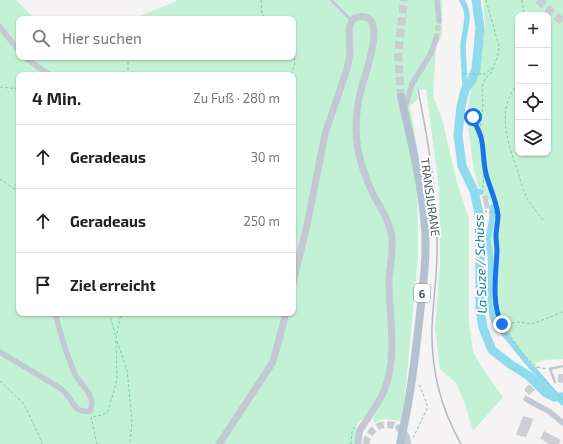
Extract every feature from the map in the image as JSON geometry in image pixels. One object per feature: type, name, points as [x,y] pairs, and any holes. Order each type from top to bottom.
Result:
[{"type":"main road","name":"TRANSJURANE","points":[[400,444],[400,428],[411,389],[416,357],[426,245],[422,197],[405,107],[401,96]]},
{"type":"main road","points":[[400,428],[404,444]]},
{"type":"main road","points":[[400,428],[406,436],[408,444]]},
{"type":"street","points":[[437,0],[439,21]]},
{"type":"street","points":[[296,271],[307,225],[325,134],[349,62],[349,28],[355,18],[364,17],[370,21],[374,27],[374,33],[372,49],[358,103],[357,135],[364,173],[390,228],[392,241],[389,281],[390,363],[384,390],[376,407],[358,434],[358,444]]},
{"type":"street","points":[[0,27],[16,47]]},
{"type":"street","points":[[405,107],[412,84],[431,53],[436,39]]},
{"type":"street","points":[[29,60],[45,72]]},
{"type":"street","points":[[0,352],[60,388],[68,395],[77,410],[90,411],[92,401],[89,392],[76,377],[56,316]]},
{"type":"street","points":[[219,444],[273,362],[285,316]]},
{"type":"street","points":[[526,399],[550,412],[563,423]]},
{"type":"lane","points":[[331,0],[352,21]]},
{"type":"lane","points":[[555,382],[550,369],[563,366]]},
{"type":"path","points":[[261,0],[262,14],[264,16]]},
{"type":"path","points":[[483,188],[484,165],[481,138],[482,86],[485,79],[491,73],[498,55],[499,46],[486,0]]},
{"type":"path","points":[[522,0],[524,12]]},
{"type":"path","points":[[128,60],[128,72]]},
{"type":"path","points":[[292,72],[295,60]]},
{"type":"path","points":[[463,74],[485,74],[493,67]]},
{"type":"path","points":[[0,87],[16,89]]},
{"type":"path","points":[[515,87],[510,93],[507,103],[505,123],[507,137],[526,195],[543,220]]},
{"type":"path","points":[[469,110],[481,138]]},
{"type":"path","points":[[484,165],[496,202],[498,216],[496,278],[497,311],[502,324],[523,354],[537,367],[536,369],[563,400]]},
{"type":"path","points":[[0,179],[16,190]]},
{"type":"path","points":[[486,210],[486,212],[495,212],[497,230]]},
{"type":"path","points":[[502,324],[519,322],[532,324],[563,312]]},
{"type":"path","points":[[109,316],[126,370],[132,422],[130,444]]},
{"type":"path","points":[[97,444],[91,417],[103,416],[108,411],[117,380],[116,339],[120,316]]},
{"type":"path","points":[[537,367],[550,369]]},
{"type":"path","points":[[0,381],[24,404],[42,444]]},
{"type":"green space","points":[[0,0],[16,0],[32,16],[16,16],[16,60],[296,60],[296,16],[140,16],[177,0],[442,0],[442,35],[436,46],[433,97],[442,118],[456,179],[469,219],[469,321],[473,352],[503,397],[473,431],[464,401],[456,383],[440,369],[435,329],[440,263],[439,188],[426,89],[416,90],[418,99],[410,106],[417,148],[418,256],[404,406],[401,421],[382,419],[375,423],[373,419],[380,405],[358,422],[355,444],[0,444]]},
{"type":"green space","points":[[483,0],[563,0],[563,359],[544,360],[534,365],[499,326],[491,305],[489,242],[494,220],[493,205],[478,186],[474,170],[467,120],[470,94],[476,79],[485,26]]},
{"type":"building","points":[[487,195],[490,208],[485,209],[482,196]]},
{"type":"building","points":[[558,374],[563,374],[563,383],[558,382]]},
{"type":"building","points":[[529,384],[535,390],[529,395],[525,391],[525,388]]},
{"type":"building","points":[[523,416],[533,419],[526,437],[516,435]]},
{"type":"building","points":[[544,431],[561,440],[559,444],[549,444],[540,439]]},
{"type":"waterway","points":[[462,0],[467,12],[467,23],[463,46],[465,90]]},
{"type":"waterway","name":"La Suze / Schüss","points":[[476,0],[480,28],[476,69],[472,80],[465,90],[461,106],[458,135],[462,166],[474,191],[480,218],[480,309],[483,328],[492,350],[529,376],[546,393],[554,397],[563,397]]},
{"type":"waterway","name":"La Suze / Schüss","points":[[474,191],[481,192]]},
{"type":"waterway","points":[[492,207],[492,220],[488,241],[491,262],[491,313],[494,321],[563,403]]},
{"type":"tunnel","points":[[401,97],[398,54],[404,0]]},
{"type":"tunnel","points":[[538,0],[563,22]]},
{"type":"tunnel","points":[[436,39],[439,21]]},
{"type":"tunnel","points":[[366,444],[370,433],[378,427],[388,424],[399,428]]},
{"type":"railway","points":[[418,90],[431,166],[437,224],[437,264],[432,328],[433,358],[435,373],[443,402],[448,417],[461,444]]},
{"type":"route","points":[[473,117],[481,138],[484,165],[497,207],[496,304],[499,319],[502,324]]}]
